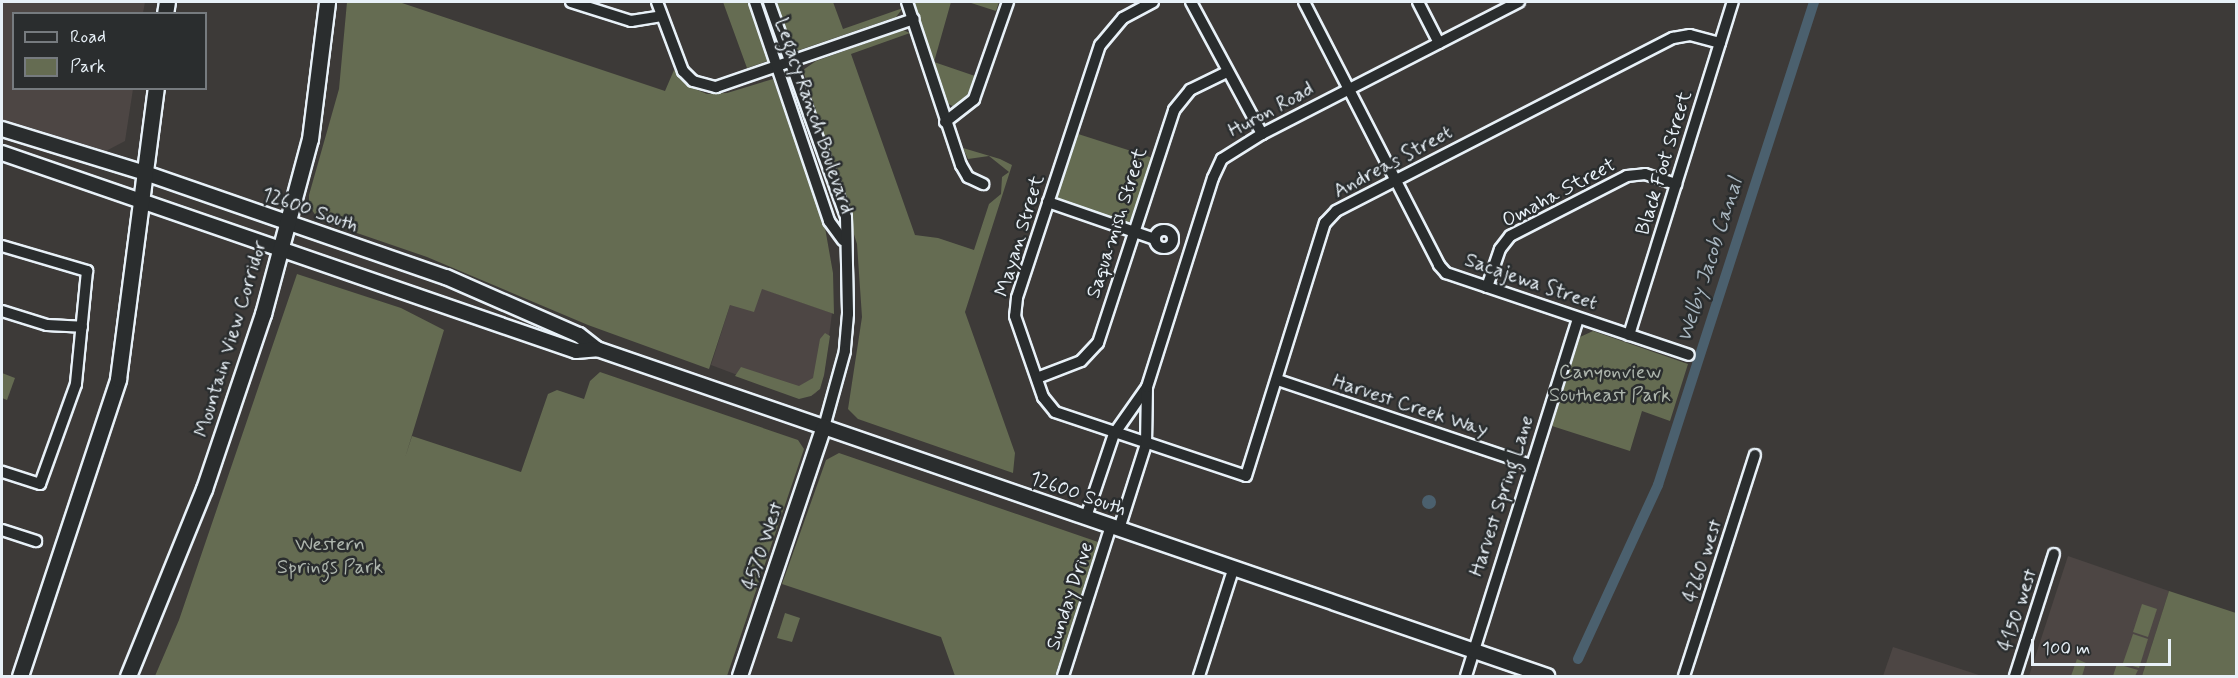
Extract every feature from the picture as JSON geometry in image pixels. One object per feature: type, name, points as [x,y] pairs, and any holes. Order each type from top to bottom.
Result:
[{"type":"highway","name":"Mountain View Corridor","points":[[128,676],[224,435],[282,249],[310,139],[327,2]]},
{"type":"highway","points":[[20,676],[118,379],[156,90]]},
{"type":"main road","name":"12600 South","points":[[2,129],[145,173],[487,292],[579,335],[597,349],[1086,517],[1233,570],[1547,676]]},
{"type":"main road","name":"12600 South","points":[[2,153],[142,199],[576,351],[597,349]]},
{"type":"main road","name":"4570 West","points":[[740,676],[824,427]]},
{"type":"street","points":[[571,2],[631,21],[662,16]]},
{"type":"street","points":[[657,2],[683,71],[693,81],[716,87],[784,66],[914,19]]},
{"type":"street","name":"Legacy Ranch Boulevard","points":[[755,2],[846,217],[843,240],[848,304],[845,351],[824,427]]},
{"type":"street","name":"Legacy Ranch Boulevard","points":[[769,2],[784,66],[830,221],[843,240]]},
{"type":"street","points":[[907,2],[945,122],[964,172],[983,184]]},
{"type":"street","points":[[945,122],[974,99],[1008,2]]},
{"type":"street","name":"Mayan Street","points":[[1153,2],[1123,18],[1100,45],[1017,298],[1015,316],[1043,397],[1055,412],[1114,434],[1246,476]]},
{"type":"street","points":[[1191,2],[1262,134]]},
{"type":"street","name":"Sacajewa Street","points":[[1304,2],[1439,265],[1446,273],[1689,356]]},
{"type":"street","points":[[1418,2],[1439,43]]},
{"type":"street","name":"Huron Road","points":[[1115,528],[1146,444],[1147,387],[1222,159],[1262,134],[1519,2]]},
{"type":"street","name":"Black Foot Street","points":[[1629,335],[1734,2]]},
{"type":"street","name":"Andreas Street","points":[[1246,476],[1278,380],[1325,224],[1336,212],[1673,38],[1690,35],[1720,43]]},
{"type":"street","name":"Saquamish Street","points":[[1036,378],[1081,361],[1091,353],[1174,110],[1190,90],[1227,72]]},
{"type":"street","name":"Omaha Street","points":[[1487,287],[1500,249],[1510,236],[1628,176],[1645,174],[1676,184]]},
{"type":"street","points":[[1048,202],[1156,236],[1162,249],[1173,243],[1191,248]]},
{"type":"street","points":[[2,246],[87,272],[76,384],[40,484],[2,472]]},
{"type":"street","points":[[2,311],[47,325],[82,327]]},
{"type":"street","name":"Harvest Spring Lane","points":[[1466,676],[1578,318]]},
{"type":"street","name":"Harvest Creek Way","points":[[1278,380],[1531,465]]},
{"type":"street","name":"Huron Road","points":[[1086,517],[1114,434],[1147,387]]},
{"type":"street","name":"4260 west","points":[[1684,676],[1755,455]]},
{"type":"street","name":"Sunday Drive","points":[[1063,676],[1115,528]]},
{"type":"street","points":[[2,530],[36,541]]},
{"type":"street","name":"4150 west","points":[[2015,676],[2055,554]]},
{"type":"street","points":[[1199,676],[1233,570]]},
{"type":"shaded area","points":[[2,2],[145,2],[143,12],[12,12],[12,90],[133,90],[125,141],[106,151],[2,119]]},
{"type":"shaded area","points":[[738,280],[832,313],[824,376],[816,393],[811,396],[775,389],[711,365]]},
{"type":"shaded area","points":[[2068,556],[2169,591],[2142,676],[2029,676]]},
{"type":"shaded area","points":[[1893,647],[1982,676],[1883,676]]},
{"type":"green space","points":[[347,2],[399,2],[665,91],[674,70],[688,86],[707,94],[727,93],[773,79],[824,222],[833,273],[834,314],[762,289],[754,312],[730,305],[709,369],[588,325],[427,257],[319,220],[309,206],[309,195],[339,89]]},
{"type":"green space","points":[[723,2],[833,2],[843,29],[903,8],[896,17],[747,68]]},
{"type":"green space","points":[[913,2],[951,2],[934,62],[975,76],[968,94],[954,107],[947,103],[931,65]]},
{"type":"green space","points":[[968,2],[999,2],[996,11]]},
{"type":"green space","points":[[903,30],[910,33],[851,54],[915,235],[938,238],[974,250],[989,204],[1001,194],[1002,177],[1009,172],[989,156],[968,159],[963,148],[1000,159],[1012,165],[965,312],[1015,453],[1013,473],[858,419],[848,409],[862,317],[857,244],[803,70],[816,61]]},
{"type":"green space","points":[[1075,133],[1153,158],[1133,219],[1127,223],[1058,200],[1056,194]]},
{"type":"green space","name":"Western Springs Park","points":[[297,274],[401,308],[444,330],[405,458],[412,436],[521,472],[548,394],[557,390],[584,399],[590,381],[600,372],[798,440],[804,449],[727,676],[155,676],[179,620]]},
{"type":"green space","name":"Canyonview Southeast Park","points":[[1593,331],[1688,364],[1670,421],[1642,411],[1630,451],[1552,426],[1580,337]]},
{"type":"green space","points":[[825,333],[830,336],[824,375],[820,389],[811,396],[799,399],[735,376],[741,367],[799,386],[813,378],[820,339]]},
{"type":"green space","points":[[2,373],[15,378],[7,400],[2,398]]},
{"type":"green space","points":[[839,453],[1098,542],[1055,676],[955,676],[941,637],[782,584],[826,460]]},
{"type":"green space","points":[[2169,591],[2236,613],[2236,676],[2142,676]]},
{"type":"green space","points":[[2142,604],[2157,609],[2148,637],[2133,632]]},
{"type":"green space","points":[[785,613],[800,618],[792,642],[777,638]]},
{"type":"green space","points":[[2133,634],[2148,639],[2139,668],[2123,663]]},
{"type":"green space","points":[[2077,659],[2086,663],[2082,676],[2071,676]]},
{"type":"green space","points":[[2117,664],[2138,670],[2135,676],[2113,676]]},
{"type":"water","points":[[1426,495],[1432,495],[1436,502],[1432,509],[1426,509],[1422,505],[1422,499]]},
{"type":"waterway","name":"Welby Jacob Canal","points":[[1578,659],[1658,485],[1814,2]]}]
